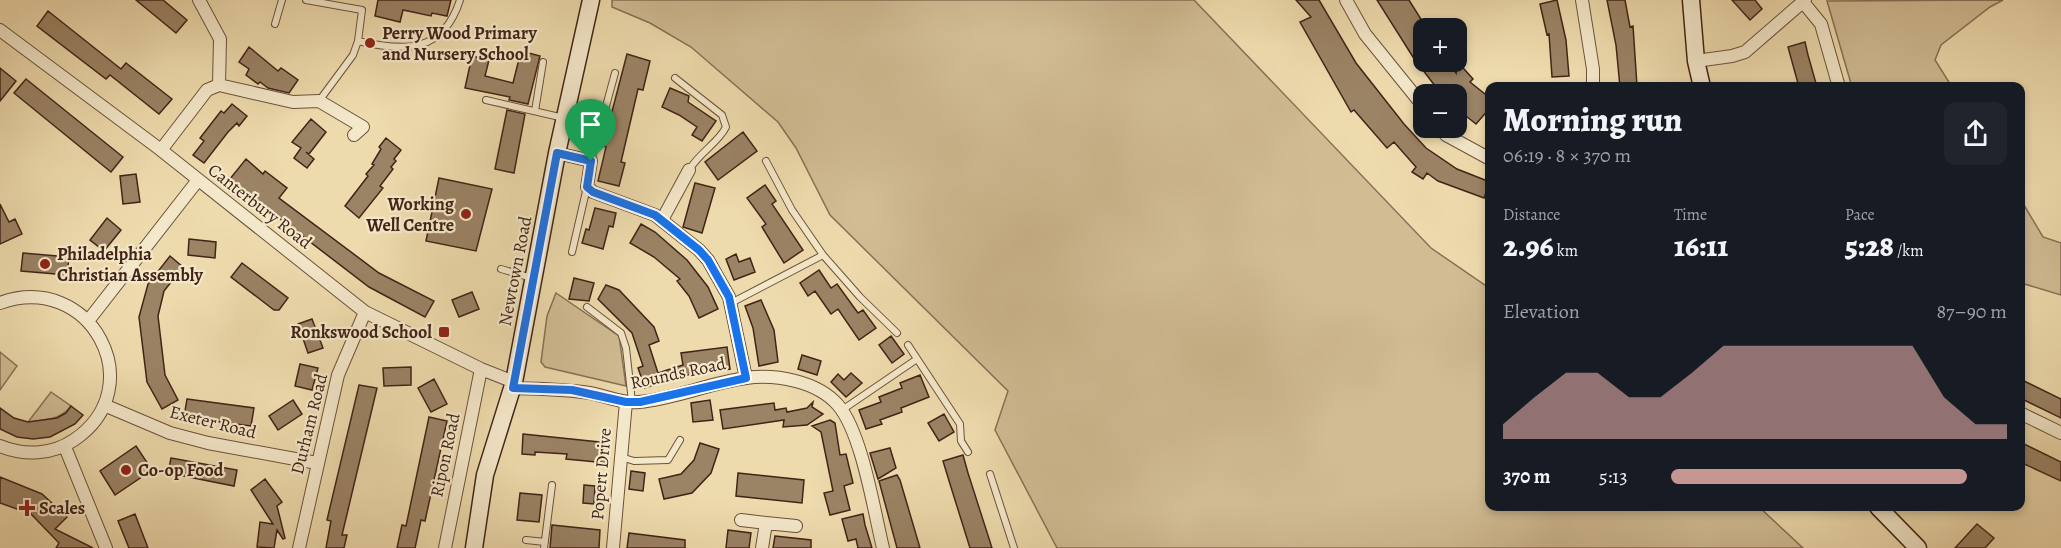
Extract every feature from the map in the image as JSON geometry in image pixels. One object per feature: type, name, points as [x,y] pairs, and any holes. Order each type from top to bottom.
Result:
[{"type":"main road","name":"Newtown Road","points":[[474,548],[485,475],[513,385],[557,153],[591,0]]},
{"type":"main road","points":[[1691,0],[1696,61],[1701,82]]},
{"type":"main road","points":[[1882,511],[1918,548]]},
{"type":"street","points":[[199,0],[220,39],[219,85]]},
{"type":"street","points":[[1347,0],[1365,34],[1413,93]]},
{"type":"street","points":[[1582,0],[1593,82]]},
{"type":"street","points":[[1696,61],[1745,52],[1804,1],[1821,24],[1838,82]]},
{"type":"street","name":"Canterbury Road","points":[[0,30],[161,150],[365,312],[513,385]]},
{"type":"street","points":[[161,150],[207,90],[219,85],[293,102],[319,101],[363,127],[354,135]]},
{"type":"street","points":[[1452,138],[1485,156]]},
{"type":"street","points":[[557,153],[591,161],[587,187],[593,192],[636,206],[662,220],[708,260],[730,303],[746,378]]},
{"type":"street","points":[[662,220],[689,170]]},
{"type":"street","points":[[88,321],[198,180]]},
{"type":"street","points":[[0,303],[22,297],[47,298],[69,306],[97,331],[107,354],[110,380],[104,405],[90,427],[65,447],[40,453],[25,453],[0,446]]},
{"type":"street","name":"Durham Road","points":[[299,548],[338,375],[365,312]]},
{"type":"street","name":"Ripon Road","points":[[445,548],[481,369]]},
{"type":"street","name":"Rounds Road","points":[[513,385],[572,390],[629,402],[681,394],[746,378],[794,381],[829,396],[849,422],[883,548]]},
{"type":"street","name":"Popert Drive","points":[[613,548],[620,457],[629,402]]},
{"type":"street","name":"Exeter Road","points":[[104,405],[170,433],[317,463]]},
{"type":"street","points":[[2025,416],[2061,434]]},
{"type":"street","points":[[65,447],[106,548]]},
{"type":"street","points":[[741,520],[796,526]]},
{"type":"street","points":[[762,548],[766,523]]},
{"type":"lane","points":[[275,24],[282,0]]},
{"type":"lane","points":[[306,0],[362,10],[358,41],[353,55],[319,101]]},
{"type":"lane","points":[[358,41],[393,48],[424,45],[453,21],[460,0]]},
{"type":"lane","points":[[535,111],[543,62]]},
{"type":"lane","points":[[591,161],[615,73]]},
{"type":"lane","points":[[675,78],[722,115],[726,127],[723,134],[697,157],[689,170]]},
{"type":"lane","points":[[486,100],[565,118]]},
{"type":"lane","points":[[766,161],[792,210],[823,255],[860,297],[897,333]]},
{"type":"lane","points":[[572,252],[587,187]]},
{"type":"lane","points":[[730,303],[823,255]]},
{"type":"lane","points":[[501,268],[534,279]]},
{"type":"lane","points":[[587,307],[621,333],[626,348],[629,402]]},
{"type":"lane","points":[[909,345],[960,424],[961,441],[968,452]]},
{"type":"lane","points":[[842,410],[917,359]]},
{"type":"lane","points":[[620,457],[634,460],[668,460],[680,440]]},
{"type":"lane","points":[[990,474],[1014,548]]},
{"type":"lane","points":[[526,540],[545,545],[552,485]]},
{"type":"shaded area","points":[[612,0],[1194,0],[1431,248],[1485,285],[1485,511],[1763,511],[1803,548],[1057,548],[995,430],[1008,391],[830,215],[796,148],[778,122],[691,47],[650,23],[612,7]]},
{"type":"shaded area","points":[[2003,0],[1990,7],[1941,45],[1935,60],[1949,82],[1851,82],[1827,1]]},
{"type":"shaded area","points":[[2025,207],[2043,237],[2061,243],[2061,295],[2025,284]]},
{"type":"shaded area","points":[[556,293],[619,336],[626,386],[545,367],[541,362],[547,316]]},
{"type":"shaded area","points":[[0,352],[17,366],[0,390]]},
{"type":"shaded area","points":[[51,392],[71,406],[57,417],[28,422]]},
{"type":"building","points":[[136,0],[163,0],[187,20],[176,33]]},
{"type":"building","points":[[378,0],[451,0],[447,16],[432,13],[431,16],[403,10],[400,22],[375,16]]},
{"type":"building","points":[[1296,0],[1319,0],[1356,63],[1413,134],[1413,138],[1417,138],[1426,148],[1457,169],[1485,180],[1484,198],[1438,181],[1427,173],[1423,179],[1412,172],[1416,167],[1394,142],[1387,148],[1354,110],[1351,112],[1300,22],[1311,17]]},
{"type":"building","points":[[1377,0],[1409,0],[1420,18],[1413,18],[1413,57]]},
{"type":"building","points":[[1557,0],[1566,40],[1569,76],[1552,77],[1549,34],[1547,35],[1540,4]]},
{"type":"building","points":[[1607,0],[1625,0],[1630,27],[1633,26],[1637,82],[1620,82],[1616,45]]},
{"type":"building","points":[[1732,0],[1755,0],[1762,9],[1750,20]]},
{"type":"building","points":[[48,11],[121,69],[126,63],[172,99],[159,114],[110,75],[106,79],[37,26]]},
{"type":"building","points":[[1805,42],[1816,82],[1798,82],[1788,47]]},
{"type":"building","points":[[249,47],[278,71],[281,68],[298,80],[289,93],[268,88],[260,82],[258,84],[246,75],[249,69],[239,62]]},
{"type":"building","points":[[521,51],[540,56],[528,104],[509,100],[510,97],[465,88],[472,56],[489,60],[485,76],[513,83]]},
{"type":"building","points":[[627,54],[650,61],[643,90],[638,89],[621,162],[625,163],[619,186],[598,181],[606,147],[603,146]]},
{"type":"building","points":[[0,68],[16,81],[0,101]]},
{"type":"building","points":[[1424,72],[1467,72],[1473,79],[1470,82],[1485,94],[1485,114],[1476,124],[1467,117],[1467,84],[1434,84]]},
{"type":"building","points":[[26,79],[123,157],[111,172],[14,93]]},
{"type":"building","points":[[670,88],[689,96],[688,102],[716,121],[702,141],[692,135],[697,127],[662,107]]},
{"type":"building","points":[[232,104],[247,116],[239,126],[237,123],[228,132],[204,163],[193,155],[204,141],[200,138],[221,111],[224,113]]},
{"type":"building","points":[[507,110],[525,114],[514,173],[495,169]]},
{"type":"building","points":[[311,119],[326,132],[309,154],[306,152],[314,159],[307,168],[294,158],[301,148],[292,142]]},
{"type":"building","points":[[743,132],[757,151],[718,180],[705,162]]},
{"type":"building","points":[[386,138],[401,150],[394,159],[396,161],[391,167],[393,169],[380,186],[383,188],[359,218],[345,206],[368,176],[366,174],[374,165],[372,164],[381,149],[379,147]]},
{"type":"building","points":[[246,159],[263,174],[265,171],[287,188],[279,198],[379,273],[434,301],[425,317],[369,287],[229,180]]},
{"type":"building","points":[[136,174],[140,202],[123,204],[120,176]]},
{"type":"building","name":"Working Well Centre","points":[[439,178],[492,189],[476,251],[426,241]]},
{"type":"building","points":[[695,183],[715,188],[702,233],[683,227]]},
{"type":"building","points":[[765,185],[776,201],[772,204],[803,250],[784,263],[762,227],[766,224],[747,198]]},
{"type":"building","points":[[0,204],[9,222],[15,219],[22,234],[0,244]]},
{"type":"building","points":[[595,208],[616,213],[613,227],[609,226],[603,249],[582,243],[586,229],[589,230]]},
{"type":"building","points":[[107,218],[121,230],[104,251],[90,240]]},
{"type":"building","points":[[641,224],[655,232],[687,260],[708,287],[718,309],[699,318],[689,296],[677,281],[680,279],[654,257],[630,243]]},
{"type":"building","points":[[189,239],[216,242],[215,258],[188,255]]},
{"type":"building","name":"Philadelphia Christian Assembly","points":[[23,253],[69,257],[67,275],[21,271]]},
{"type":"building","points":[[736,254],[739,262],[750,258],[755,272],[734,280],[726,259]]},
{"type":"building","points":[[170,256],[183,267],[164,291],[158,316],[165,375],[178,400],[162,409],[147,382],[139,317],[148,284]]},
{"type":"building","points":[[242,263],[288,298],[279,310],[274,310],[231,277]]},
{"type":"building","points":[[819,270],[831,288],[837,284],[858,313],[863,310],[876,328],[859,340],[838,309],[831,314],[815,291],[808,296],[800,283]]},
{"type":"building","points":[[574,278],[594,283],[589,301],[569,299]]},
{"type":"building","points":[[606,285],[619,290],[654,327],[659,341],[649,345],[658,373],[683,365],[681,353],[727,347],[730,369],[660,379],[661,382],[645,388],[638,368],[643,366],[632,333],[598,299]]},
{"type":"building","points":[[472,292],[479,309],[459,317],[452,300]]},
{"type":"building","points":[[761,300],[774,330],[778,362],[759,366],[753,328],[745,306]]},
{"type":"building","points":[[312,319],[323,348],[308,353],[298,324]]},
{"type":"building","points":[[891,336],[904,354],[892,363],[879,345]]},
{"type":"building","points":[[802,355],[821,361],[817,375],[798,369]]},
{"type":"building","points":[[300,364],[318,368],[312,390],[295,386]]},
{"type":"building","points":[[411,367],[411,385],[384,386],[383,368]]},
{"type":"building","points":[[851,373],[862,383],[846,397],[831,382],[838,374],[844,380]]},
{"type":"building","points":[[920,375],[929,397],[901,408],[902,412],[880,420],[882,424],[866,429],[859,410],[881,402],[879,397],[902,388],[900,383]]},
{"type":"building","points":[[434,379],[447,404],[431,412],[418,388]]},
{"type":"building","points":[[2025,381],[2061,399],[2061,418],[2025,400]]},
{"type":"building","points":[[359,385],[377,388],[342,535],[347,535],[344,548],[326,548],[331,521],[327,520]]},
{"type":"building","points":[[187,399],[254,408],[251,426],[184,417]]},
{"type":"building","points":[[293,400],[302,414],[278,430],[269,416]]},
{"type":"building","points":[[710,400],[713,420],[693,422],[691,403]]},
{"type":"building","points":[[813,402],[812,407],[823,414],[807,425],[783,427],[784,420],[723,429],[720,410],[774,403],[775,410],[786,408],[787,412],[807,408]]},
{"type":"building","points":[[71,406],[83,415],[75,424],[50,437],[33,439],[17,437],[0,429],[0,408],[14,418],[28,422],[57,418],[66,413]]},
{"type":"building","points":[[944,414],[954,432],[939,441],[928,423]]},
{"type":"building","points":[[429,417],[447,421],[425,521],[421,520],[415,548],[397,548],[402,525],[406,526]]},
{"type":"building","points":[[830,420],[835,423],[840,455],[846,454],[853,483],[844,486],[850,510],[830,515],[824,493],[833,491],[821,432],[812,426]]},
{"type":"building","points":[[523,434],[609,443],[607,463],[566,459],[567,454],[535,452],[535,455],[522,454]]},
{"type":"building","points":[[700,443],[719,449],[711,473],[692,493],[664,499],[659,479],[681,474],[694,460]]},
{"type":"building","points":[[2025,444],[2061,462],[2061,481],[2025,464]]},
{"type":"building","name":"Co-op Food","points":[[136,446],[152,470],[115,495],[100,471]]},
{"type":"building","points":[[890,448],[896,468],[878,479],[870,453]]},
{"type":"building","points":[[963,455],[992,548],[970,548],[950,484],[943,461]]},
{"type":"building","points":[[171,458],[237,470],[234,486],[168,473]]},
{"type":"building","points":[[631,471],[645,473],[643,491],[629,489]]},
{"type":"building","points":[[738,473],[804,480],[802,503],[736,496]]},
{"type":"building","points":[[897,475],[920,548],[897,548],[879,481]]},
{"type":"building","points":[[0,477],[42,494],[67,517],[55,529],[93,548],[56,548],[59,543],[31,514],[0,503]]},
{"type":"building","points":[[265,479],[282,502],[277,506],[285,538],[283,539],[277,530],[274,548],[257,547],[260,522],[273,524],[251,490]]},
{"type":"building","points":[[584,485],[595,486],[594,504],[583,503]]},
{"type":"building","points":[[520,493],[542,495],[539,522],[517,520]]},
{"type":"building","points":[[135,514],[148,548],[129,548],[118,521]]},
{"type":"building","points":[[863,514],[872,548],[858,548],[856,539],[848,541],[842,519]]},
{"type":"building","points":[[1977,524],[1994,538],[1985,548],[1955,548]]},
{"type":"building","points":[[552,525],[600,530],[599,548],[550,548]]},
{"type":"building","points":[[728,530],[751,533],[749,548],[726,548]]},
{"type":"building","points":[[629,533],[685,540],[685,548],[627,548]]},
{"type":"building","points":[[775,536],[811,540],[811,548],[773,548]]},
{"type":"place","name":"Perry Wood Primary and Nursery School","points":[[370,43]]},
{"type":"place","name":"Working Well Centre","points":[[466,214]]},
{"type":"place","name":"Philadelphia Christian Assembly","points":[[45,264]]},
{"type":"place","name":"Ronkswood School","points":[[444,332]]},
{"type":"place","name":"Co-op Food","points":[[126,470]]},
{"type":"place","name":"Scales","points":[[27,508]]},
{"type":"route","points":[[557,153],[591,161],[587,187],[593,192],[619,199],[655,215],[708,260],[729,297],[746,378],[640,402],[626,402],[572,390],[513,388],[557,153]]}]
